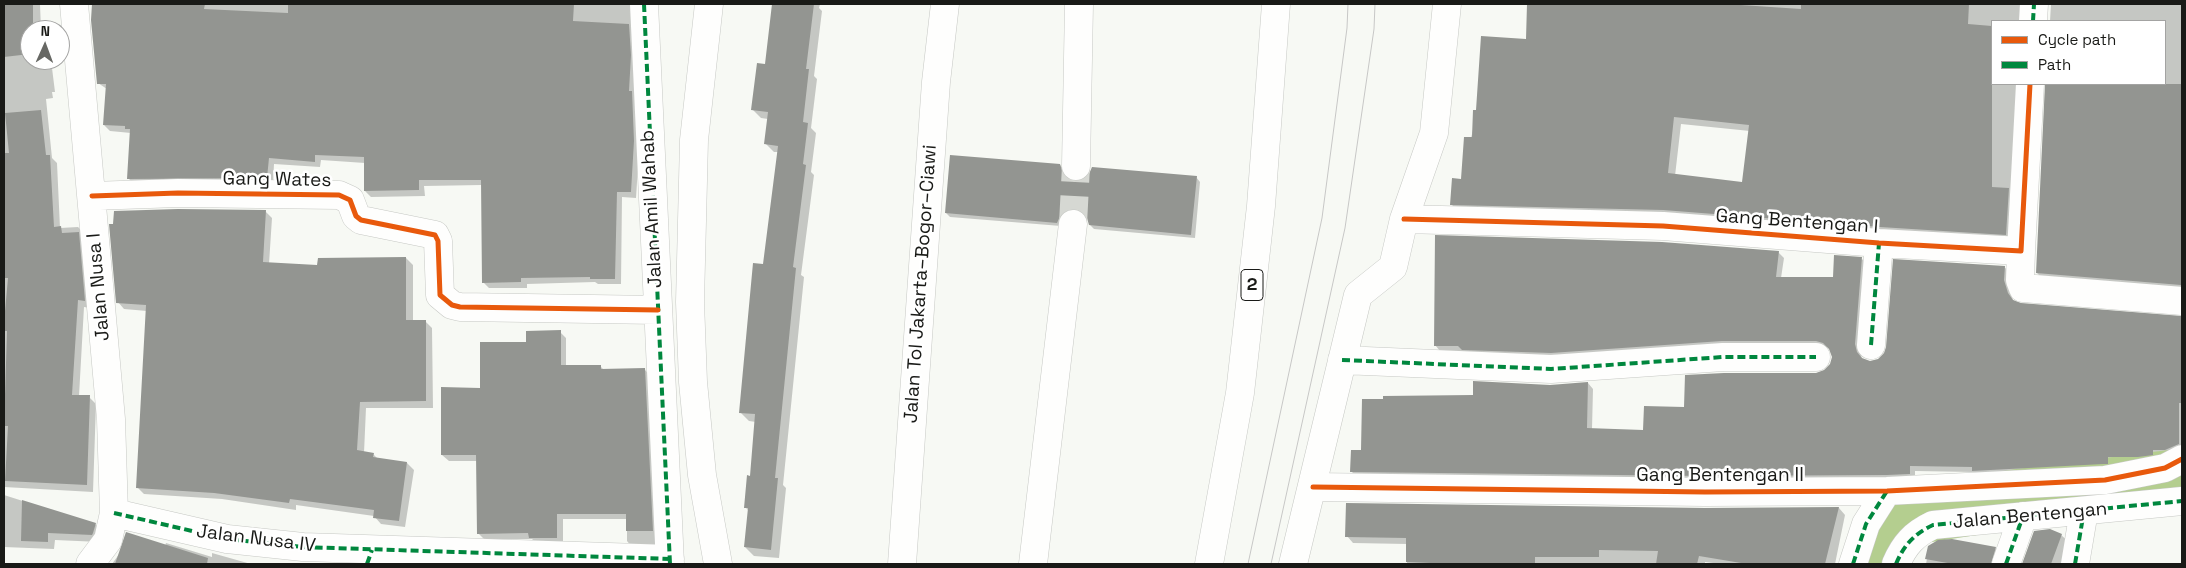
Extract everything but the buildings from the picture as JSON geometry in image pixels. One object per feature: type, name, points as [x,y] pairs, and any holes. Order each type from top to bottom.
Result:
[{"type":"main road","name":"Jalan Nusa I","points":[[74,4],[111,420],[114,513],[108,540],[90,564]]},
{"type":"main road","name":"Jalan Amil Wahab","points":[[644,4],[670,562]]},
{"type":"main road","points":[[709,4],[694,140],[690,302],[693,382],[701,466],[718,564]]},
{"type":"main road","name":"Jalan Tol Jakarta–Bogor–Ciawi","points":[[902,564],[934,102],[945,4]]},
{"type":"main road","points":[[1076,166],[1079,4]]},
{"type":"main road","name":"2","points":[[1209,564],[1240,393],[1261,206],[1276,4]]},
{"type":"main road","points":[[1293,564],[1358,295],[1393,267],[1404,219],[1434,133],[1447,4]]},
{"type":"main road","points":[[2033,20],[2034,4]]},
{"type":"main road","points":[[2030,85],[2020,280],[2023,288],[2182,301]]},
{"type":"main road","name":"Gang Wates","points":[[92,196],[178,193],[339,195],[350,200],[356,216],[361,220],[428,232],[435,235],[438,241],[440,295],[452,305],[460,307],[658,310]]},
{"type":"main road","name":"Gang Bentengan I","points":[[1404,219],[1662,226],[1879,244],[2021,251]]},
{"type":"main road","points":[[1033,564],[1073,224]]},
{"type":"main road","points":[[1871,345],[1879,244]]},
{"type":"main road","points":[[1342,360],[1551,369],[1723,357],[1816,357]]},
{"type":"main road","points":[[2128,492],[2182,459]]},
{"type":"main road","name":"Gang Bentengan II","points":[[1313,487],[1705,492],[1887,491],[2006,486],[2128,492]]},
{"type":"main road","points":[[1853,564],[1866,524],[1887,491]]},
{"type":"main road","name":"Jalan Bentengan","points":[[1896,564],[1908,542],[1923,529],[1933,525],[2084,511],[2128,492],[2182,501]]},
{"type":"main road","points":[[2075,564],[2084,511]]},
{"type":"main road","name":"Jalan Nusa IV","points":[[114,513],[226,539],[303,547],[370,557],[670,562]]},
{"type":"main road","points":[[2006,564],[2023,516]]},
{"type":"waterway","points":[[1878,564],[1900,517],[2022,498],[2182,478]]},
{"type":"tunnel","points":[[1073,224],[1076,166]]},
{"type":"tram line","points":[[1248,564],[1322,218],[1347,28],[1348,4]]},
{"type":"tram line","points":[[1271,564],[1345,228],[1374,29],[1375,4]]},
{"type":"marked path","points":[[644,4],[670,564]]},
{"type":"marked path","points":[[2033,20],[2034,4]]},
{"type":"marked path","points":[[1871,345],[1879,243]]},
{"type":"marked path","points":[[1342,360],[1551,369],[1723,357],[1816,357]]},
{"type":"marked path","points":[[1853,564],[1866,524],[1887,491]]},
{"type":"marked path","points":[[1896,564],[1902,551],[1910,541],[1920,532],[1933,525],[2182,501]]},
{"type":"marked path","points":[[2075,564],[2084,511]]},
{"type":"marked path","points":[[114,513],[227,539],[303,547],[670,559]]},
{"type":"marked path","points":[[2006,564],[2023,516]]},
{"type":"marked path","points":[[367,564],[372,550]]},
{"type":"cycle path","points":[[1404,219],[1663,226],[1879,243],[2021,251],[2030,85]]},
{"type":"cycle path","points":[[92,196],[178,193],[339,195],[350,200],[356,216],[361,220],[435,235],[438,241],[440,295],[452,305],[460,307],[658,310]]},
{"type":"cycle path","points":[[1313,487],[1705,492],[1887,491],[2105,480],[2165,468],[2182,459]]}]
